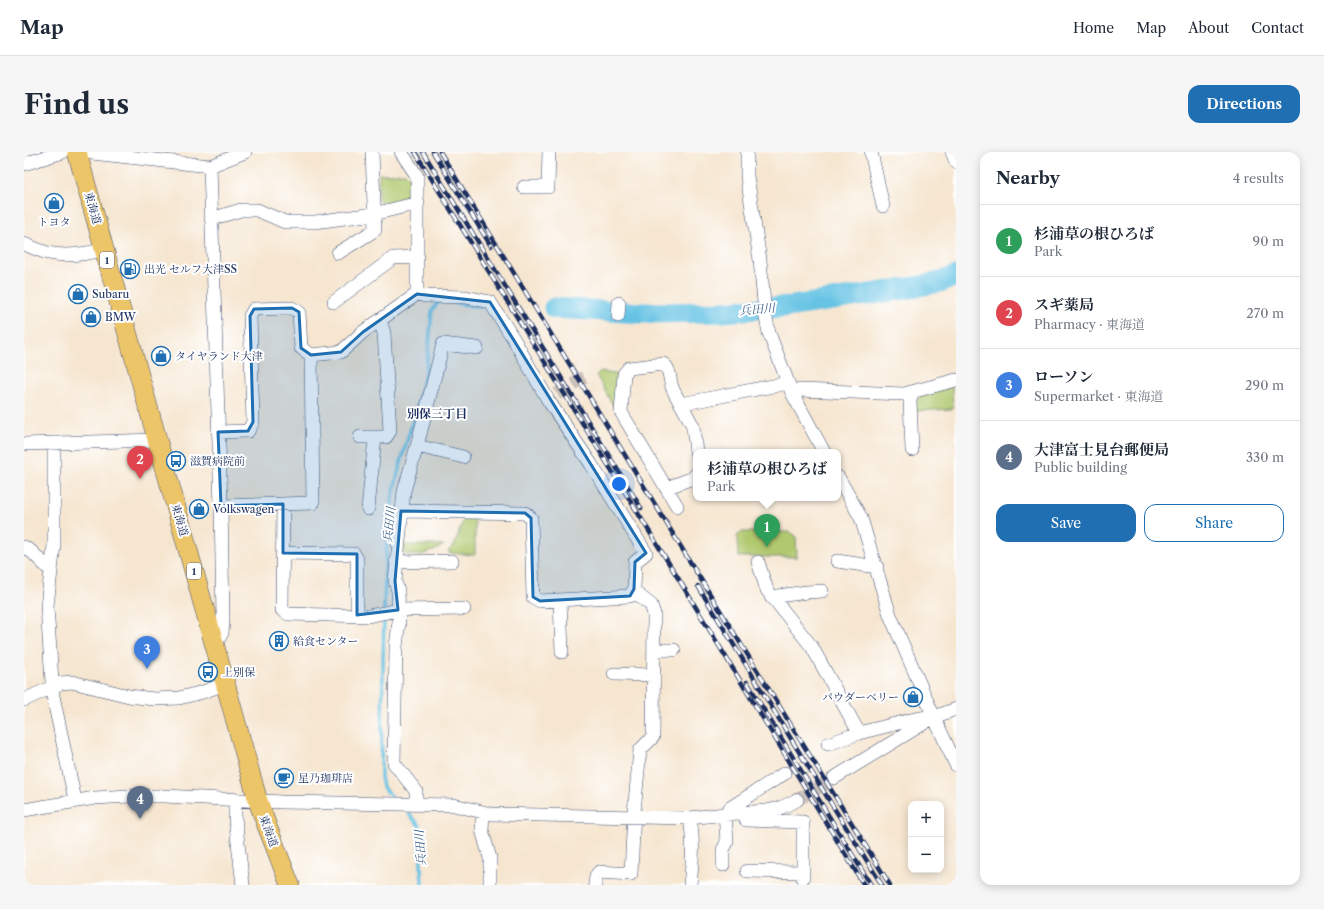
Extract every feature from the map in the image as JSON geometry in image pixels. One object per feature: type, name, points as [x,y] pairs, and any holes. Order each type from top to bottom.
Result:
[{"type":"highway","name":"東海道","points":[[77,152],[258,801],[266,826],[290,885]]},
{"type":"street","points":[[24,164],[64,152]]},
{"type":"street","points":[[83,152],[210,166],[245,152]]},
{"type":"street","points":[[338,253],[374,230],[372,152]]},
{"type":"street","points":[[401,152],[417,176],[418,294]]},
{"type":"street","points":[[524,187],[548,187],[549,152]]},
{"type":"street","points":[[747,152],[747,176],[760,260],[768,334],[790,388],[822,449]]},
{"type":"street","points":[[872,152],[883,206]]},
{"type":"street","points":[[952,152],[956,162]]},
{"type":"street","points":[[210,166],[224,618],[222,633],[215,645]]},
{"type":"street","points":[[211,219],[241,210],[257,210],[285,222],[315,222],[374,214],[418,203]]},
{"type":"street","points":[[24,244],[48,253],[65,255],[94,252],[104,249]]},
{"type":"street","points":[[334,302],[394,258],[418,257]]},
{"type":"street","points":[[218,432],[248,431],[253,422],[250,316],[254,310],[292,308],[299,312],[301,348],[311,354],[341,352],[363,332],[418,294]]},
{"type":"street","points":[[401,511],[525,513],[531,518],[533,596],[540,601],[630,596],[634,590],[635,562],[646,553],[591,464],[553,397],[490,302],[466,297],[425,296],[418,294]]},
{"type":"street","points":[[360,437],[386,437],[390,431],[384,333],[380,320]]},
{"type":"street","points":[[416,804],[416,791],[394,763],[394,611],[398,591],[395,581],[401,511],[404,491],[443,344],[477,348]]},
{"type":"street","points":[[221,506],[313,503],[311,354]]},
{"type":"street","points":[[677,506],[621,412],[624,374],[629,368],[663,364],[667,366],[672,388],[693,426],[696,449]]},
{"type":"street","points":[[681,404],[790,388],[799,390],[904,394],[956,380]]},
{"type":"street","points":[[912,450],[910,400],[913,392]]},
{"type":"street","points":[[368,509],[374,437]]},
{"type":"street","points":[[24,444],[157,440]]},
{"type":"street","points":[[54,443],[54,545],[47,606],[53,696],[75,800]]},
{"type":"street","points":[[417,446],[463,457]]},
{"type":"street","points":[[666,488],[693,478]]},
{"type":"street","points":[[841,482],[862,518],[890,615],[956,765]]},
{"type":"street","points":[[283,504],[282,610],[288,614],[362,616],[394,611],[464,609]]},
{"type":"street","points":[[24,547],[32,552],[51,571]]},
{"type":"street","points":[[283,553],[354,554],[357,559],[362,616]]},
{"type":"street","points":[[396,562],[452,561]]},
{"type":"street","points":[[837,561],[877,567]]},
{"type":"street","points":[[758,562],[767,590],[771,597],[812,646],[859,733]]},
{"type":"street","points":[[595,885],[596,876],[600,872],[631,874],[640,750],[653,737],[654,614],[651,605],[633,591]]},
{"type":"street","points":[[771,597],[822,591]]},
{"type":"street","points":[[560,601],[562,652]]},
{"type":"street","points":[[654,650],[674,650]]},
{"type":"street","points":[[614,674],[654,675]]},
{"type":"street","points":[[24,700],[61,682],[72,682],[129,696],[154,699],[179,698],[203,692],[225,684]]},
{"type":"street","points":[[834,778],[934,717],[956,709]]},
{"type":"street","points":[[828,744],[859,733],[915,719],[934,717]]},
{"type":"street","points":[[723,865],[723,850],[727,842],[731,817],[730,808],[785,773]]},
{"type":"street","points":[[24,810],[75,800],[129,796],[164,796],[258,801],[454,805],[491,814],[690,818],[731,817],[803,822],[803,875],[747,871]]},
{"type":"street","points":[[235,799],[235,818],[243,885]]},
{"type":"street","points":[[731,817],[795,804]]},
{"type":"street","points":[[483,812],[482,830],[490,858],[490,885]]},
{"type":"street","points":[[690,818],[693,836],[693,862],[690,885]]},
{"type":"highlighted area","points":[[417,294],[490,302],[646,553],[635,562],[634,589],[630,596],[540,601],[533,597],[531,518],[525,513],[401,511],[395,581],[398,610],[357,615],[357,554],[283,553],[283,504],[221,506],[218,432],[248,431],[253,422],[250,316],[254,309],[292,308],[299,312],[301,348],[311,355],[341,352],[363,332]]},
{"type":"green space","points":[[405,173],[409,177],[410,191],[403,199],[387,206],[378,200],[379,174]]},
{"type":"green space","points":[[600,371],[618,375],[615,409],[596,375]]},
{"type":"green space","points":[[952,387],[953,409],[916,411],[915,403],[922,394]]},
{"type":"green space","points":[[464,518],[475,519],[475,555],[449,553],[449,550],[454,546]]},
{"type":"green space","points":[[742,532],[790,532],[796,536],[797,557],[738,557],[737,536]]},
{"type":"green space","points":[[401,545],[444,545],[429,553],[411,555],[401,552]]},
{"type":"waterway","name":"兵田川","points":[[554,308],[642,313],[722,312],[793,306],[910,288],[940,282],[956,276]]},
{"type":"waterway","name":"兵田川","points":[[384,609],[387,540],[392,500],[399,468],[425,374],[432,311],[438,302],[440,302]]},
{"type":"waterway","name":"兵田川","points":[[456,303],[481,307]]},
{"type":"waterway","name":"兵田川","points":[[384,615],[381,777],[383,787],[392,797]]},
{"type":"waterway","name":"兵田川","points":[[409,814],[419,825],[422,885]]},
{"type":"tunnel","points":[[557,394],[586,376]]},
{"type":"tunnel","points":[[797,800],[834,778]]},
{"type":"railway","points":[[415,152],[678,578],[864,885]]},
{"type":"railway","points":[[423,152],[641,508]]},
{"type":"railway","points":[[433,152],[491,246]]},
{"type":"railway","points":[[440,152],[692,565],[890,885]]},
{"type":"railway","points":[[698,586],[882,885]]},
{"type":"railway","points":[[747,682],[871,885]]},
{"type":"place","name":"トヨタ","points":[[54,203]]},
{"type":"place","name":"出光 セルフ大津SS","points":[[130,269]]},
{"type":"place","name":"Subaru","points":[[78,294]]},
{"type":"place","name":"BMW","points":[[91,317]]},
{"type":"place","name":"タイヤランド大津","points":[[161,356]]},
{"type":"place","name":"滋賀病院前","points":[[176,461]]},
{"type":"place","name":"スギ薬局","points":[[140,479]]},
{"type":"place","name":"Volkswagen","points":[[199,509]]},
{"type":"place","name":"杉浦草の根ひろば","points":[[767,547]]},
{"type":"place","name":"給食センター","points":[[279,641]]},
{"type":"place","name":"ローソン","points":[[147,669]]},
{"type":"place","name":"上別保","points":[[208,672]]},
{"type":"place","name":"パウダーベリー","points":[[913,697]]},
{"type":"place","name":"星乃珈琲店","points":[[284,778]]},
{"type":"place","name":"大津富士見台郵便局","points":[[140,819]]},
{"type":"district","name":"別保三丁目","points":[[437,413]]}]
